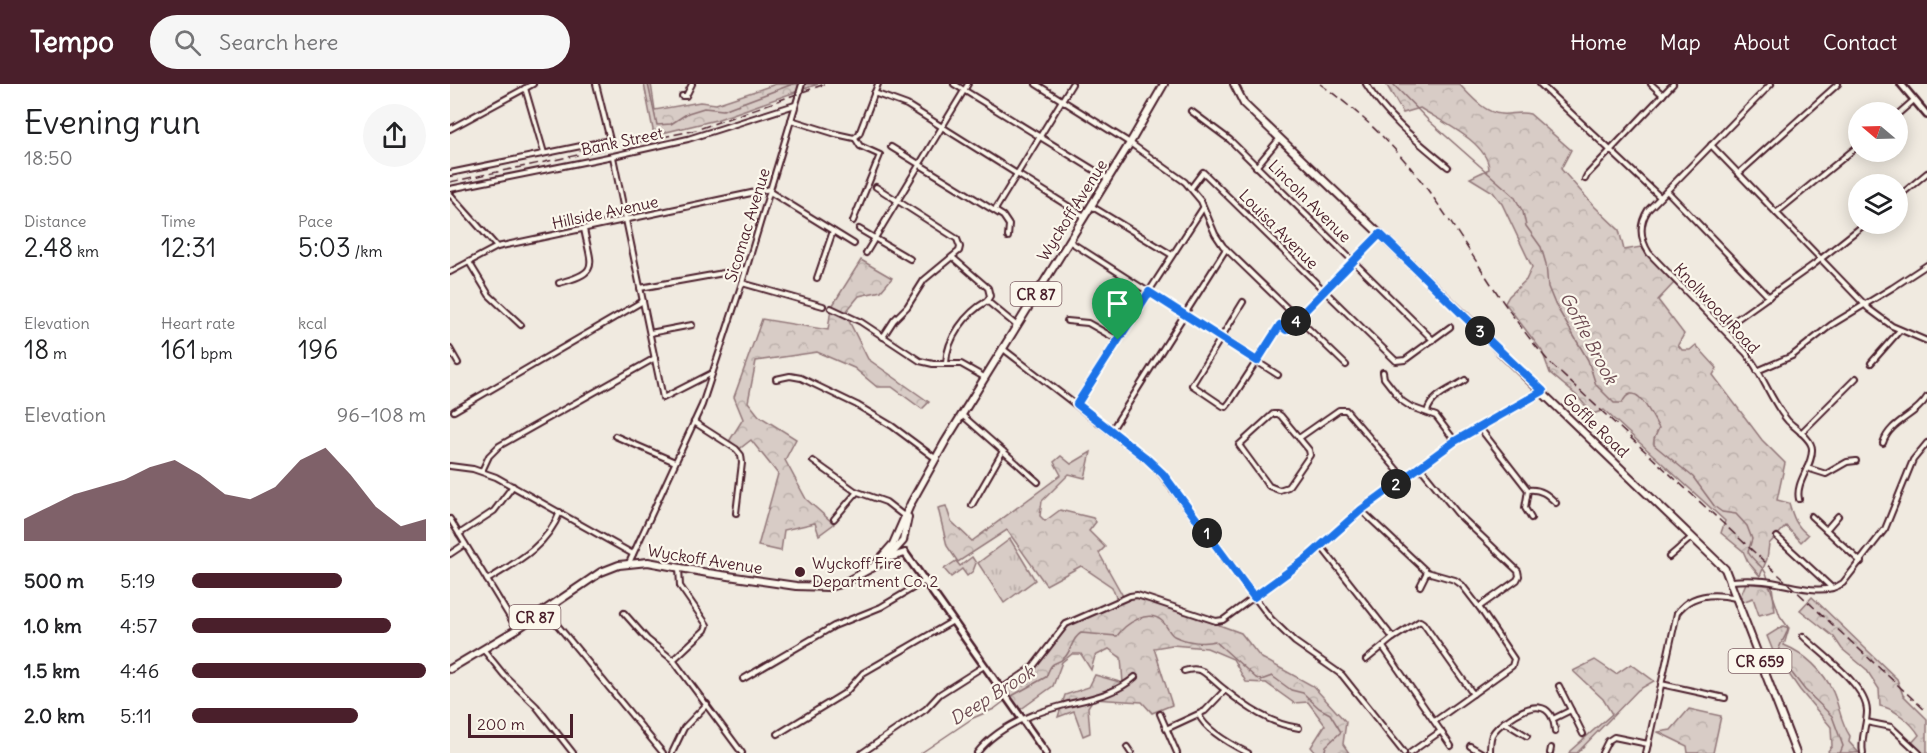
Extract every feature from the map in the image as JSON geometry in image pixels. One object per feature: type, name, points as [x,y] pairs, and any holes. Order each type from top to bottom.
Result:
[{"type":"main road","name":"Wyckoff Avenue","points":[[450,669],[517,629],[601,572],[629,563],[648,562],[821,588],[844,583],[886,560],[896,546],[905,517],[935,458],[1130,143],[1164,84]]},
{"type":"main road","name":"Goffle Road","points":[[1234,84],[1244,104],[1725,569],[1796,753]]},
{"type":"main road","name":"Wyckoff Avenue","points":[[872,568],[903,541],[911,505]]},
{"type":"main road","points":[[896,546],[905,553]]},
{"type":"main road","points":[[886,560],[905,553]]},
{"type":"street","points":[[450,173],[610,140],[596,84]]},
{"type":"street","points":[[682,96],[686,96],[692,84]]},
{"type":"street","name":"Sicomac Avenue","points":[[629,563],[694,422],[713,372],[802,84]]},
{"type":"street","points":[[855,138],[859,134],[878,84]]},
{"type":"street","points":[[954,84],[1107,178]]},
{"type":"street","points":[[866,253],[968,84]]},
{"type":"street","points":[[1036,84],[1179,177],[1191,188],[1203,207],[1215,234],[1226,249],[1346,365]]},
{"type":"street","points":[[995,210],[1072,84]]},
{"type":"street","points":[[1366,84],[1396,122],[1448,167]]},
{"type":"street","points":[[1540,84],[1660,197]]},
{"type":"street","points":[[1651,84],[1663,95]]},
{"type":"street","points":[[1585,179],[1673,84]]},
{"type":"street","name":"Knollwood Road","points":[[1771,84],[1648,210],[1642,221],[1641,231],[1645,245],[1659,264],[1751,360],[1774,402],[1812,447],[1799,490],[1799,499]]},
{"type":"street","points":[[1738,174],[1838,84]]},
{"type":"street","points":[[1901,84],[1927,115]]},
{"type":"street","points":[[450,129],[529,86],[544,153]]},
{"type":"street","points":[[874,93],[907,105],[1084,216]]},
{"type":"street","points":[[1908,105],[1914,100]]},
{"type":"street","name":"Bank Street","points":[[450,189],[708,134],[796,104]]},
{"type":"street","name":"Lincoln Avenue","points":[[1191,111],[1224,135],[1433,340]]},
{"type":"street","points":[[791,120],[855,138],[860,146],[880,155],[854,221]]},
{"type":"street","points":[[1256,167],[1281,138]]},
{"type":"street","points":[[1711,145],[1880,319],[1900,330],[1927,340]]},
{"type":"street","points":[[891,147],[995,210],[1008,222],[1008,237]]},
{"type":"street","points":[[1776,213],[1848,154]]},
{"type":"street","points":[[613,156],[663,398],[713,372]]},
{"type":"street","name":"Louisa Avenue","points":[[1191,188],[1203,172],[1394,360],[1399,362],[1407,359],[1433,340]]},
{"type":"street","points":[[1908,189],[1927,173]]},
{"type":"street","points":[[876,187],[957,239],[960,244],[960,249],[924,280],[907,307],[894,320],[883,337]]},
{"type":"street","points":[[770,190],[854,244]]},
{"type":"street","name":"Hillside Avenue","points":[[450,272],[497,248],[770,190]]},
{"type":"street","points":[[1666,191],[1769,297]]},
{"type":"street","points":[[450,194],[497,248]]},
{"type":"street","points":[[1091,206],[1172,255]]},
{"type":"street","points":[[1077,404],[1203,207]]},
{"type":"street","points":[[559,283],[580,278],[588,271],[590,262],[584,229]]},
{"type":"street","points":[[859,229],[910,259]]},
{"type":"street","points":[[817,278],[833,231]]},
{"type":"street","points":[[1244,302],[1192,385],[1226,407],[1280,325],[1286,330],[1380,234]]},
{"type":"street","points":[[1723,329],[1852,234]]},
{"type":"street","points":[[1069,241],[1278,375]]},
{"type":"street","points":[[1111,431],[1226,249]]},
{"type":"street","points":[[946,363],[949,344],[955,333],[975,308],[987,301],[990,296],[987,288],[952,257]]},
{"type":"street","points":[[469,262],[489,295],[521,325]]},
{"type":"street","points":[[1757,371],[1792,356],[1831,325],[1927,265]]},
{"type":"street","points":[[640,288],[746,269]]},
{"type":"street","points":[[742,283],[823,306]]},
{"type":"street","points":[[454,411],[643,301]]},
{"type":"street","points":[[987,301],[1016,325]]},
{"type":"street","points":[[831,308],[851,316],[920,361],[933,364],[961,364],[984,377]]},
{"type":"street","points":[[1067,321],[1088,323],[1118,340]]},
{"type":"street","points":[[650,333],[692,325]]},
{"type":"street","points":[[1433,340],[1450,327]]},
{"type":"street","points":[[1871,363],[1900,330]]},
{"type":"street","points":[[1002,348],[1077,404],[1163,474],[1254,597],[1285,634],[1334,669],[1348,682],[1404,753]]},
{"type":"street","points":[[450,349],[458,363]]},
{"type":"street","points":[[482,471],[489,456],[499,446],[655,358]]},
{"type":"street","points":[[1383,372],[1383,378],[1402,401],[1411,407],[1436,416],[1455,441]]},
{"type":"street","points":[[776,378],[790,376],[801,378],[868,411],[935,458]]},
{"type":"street","points":[[1801,433],[1856,378]]},
{"type":"street","points":[[1427,412],[1435,398],[1465,380]]},
{"type":"street","points":[[1001,689],[1032,668],[1066,624],[1130,596],[1137,595],[1218,622],[1306,559],[1361,510],[1455,441],[1543,391]]},
{"type":"street","points":[[1883,443],[1893,427],[1920,406],[1927,397]]},
{"type":"street","points":[[1299,438],[1339,410],[1346,410],[1404,478]]},
{"type":"street","points":[[961,414],[1038,482]]},
{"type":"street","points":[[1275,414],[1280,415],[1299,438],[1309,450],[1310,458],[1288,487],[1278,490],[1269,486],[1239,445],[1275,414]]},
{"type":"street","points":[[694,422],[736,449],[741,455],[736,513]]},
{"type":"street","points":[[1479,427],[1528,490],[1525,508],[1531,518]]},
{"type":"street","points":[[615,436],[675,462]]},
{"type":"street","points":[[1731,581],[1757,580],[1821,590],[1833,588],[1846,581],[1885,529],[1913,460],[1927,443]]},
{"type":"street","points":[[972,505],[1003,451]]},
{"type":"street","points":[[813,461],[857,492],[886,502],[905,517]]},
{"type":"street","points":[[1807,468],[1826,474],[1847,462],[1856,461]]},
{"type":"street","points":[[450,466],[482,471],[633,554]]},
{"type":"street","points":[[1420,467],[1458,514],[1516,570],[1519,576],[1517,580],[1479,607]]},
{"type":"street","points":[[459,534],[494,511],[513,486]]},
{"type":"street","points":[[1528,490],[1535,489],[1548,494],[1556,503]]},
{"type":"street","points":[[834,519],[857,492]]},
{"type":"street","points":[[1361,510],[1427,572],[1458,582],[1479,607],[1514,661],[1512,666],[1435,722]]},
{"type":"street","points":[[487,580],[533,550],[552,530],[560,512]]},
{"type":"street","points":[[1811,516],[1861,562]]},
{"type":"street","points":[[1826,530],[1838,516]]},
{"type":"street","points":[[450,519],[517,629]]},
{"type":"street","points":[[1669,557],[1692,537]]},
{"type":"street","points":[[1777,537],[1833,588]]},
{"type":"street","points":[[450,554],[465,544]]},
{"type":"street","points":[[1320,545],[1393,638]]},
{"type":"street","points":[[905,553],[1046,753]]},
{"type":"street","points":[[673,660],[705,630],[707,625],[680,586],[679,568]]},
{"type":"street","points":[[1420,586],[1427,572]]},
{"type":"street","points":[[743,679],[834,626],[881,607],[925,581]]},
{"type":"street","points":[[1646,753],[1674,620],[1680,609],[1707,594],[1737,598]]},
{"type":"street","points":[[545,610],[663,753]]},
{"type":"street","points":[[624,613],[647,639],[673,660],[742,753]]},
{"type":"street","points":[[778,734],[845,693],[863,674],[953,621]]},
{"type":"street","points":[[1366,660],[1393,638],[1420,621],[1473,694]]},
{"type":"street","points":[[1803,636],[1860,690],[1866,706],[1863,753]]},
{"type":"street","points":[[1383,647],[1451,746]]},
{"type":"street","points":[[483,649],[504,675],[536,706],[573,753]]},
{"type":"street","points":[[862,753],[926,709],[940,694],[984,666]]},
{"type":"street","points":[[1184,671],[1194,669],[1202,671],[1266,718],[1299,728]]},
{"type":"street","points":[[977,753],[993,735],[1022,719],[1097,697],[1135,677]]},
{"type":"street","points":[[1661,684],[1725,698]]},
{"type":"street","points":[[1559,686],[1583,734]]},
{"type":"street","points":[[1166,729],[1199,715],[1211,706],[1225,690]]},
{"type":"street","points":[[672,753],[684,728],[706,704]]},
{"type":"street","points":[[1490,753],[1491,737],[1497,727],[1517,713],[1533,707],[1546,710],[1553,719],[1555,732]]},
{"type":"street","points":[[1553,719],[1571,710]]},
{"type":"street","points":[[1160,714],[1177,753]]},
{"type":"street","points":[[1199,715],[1202,722],[1248,753]]},
{"type":"street","points":[[1504,722],[1527,736]]},
{"type":"street","points":[[1866,722],[1891,728],[1919,753]]},
{"type":"street","points":[[1410,753],[1441,731]]},
{"type":"street","points":[[1602,753],[1608,741],[1614,737],[1648,744]]},
{"type":"street","points":[[1470,746],[1482,753]]},
{"type":"street","points":[[1127,747],[1131,753]]},
{"type":"street","points":[[1550,753],[1551,747]]},
{"type":"green space","points":[[644,84],[651,84],[655,110],[700,102],[716,104],[776,84],[818,84],[716,120],[654,135]]},
{"type":"green space","points":[[1386,84],[1459,84],[1478,103],[1495,113],[1530,114],[1571,150],[1561,169],[1619,230],[1624,250],[1641,247],[1674,283],[1658,300],[1684,334],[1678,345],[1682,350],[1690,350],[1696,345],[1717,368],[1713,375],[1762,440],[1785,463],[1777,500],[1789,503],[1795,521],[1808,535],[1801,542],[1786,526],[1769,544],[1767,559],[1760,576],[1748,562],[1743,551],[1721,533],[1725,521],[1604,410],[1593,414],[1576,395],[1550,373],[1542,351],[1505,303],[1526,280],[1532,267],[1502,204],[1493,192],[1470,178],[1489,169],[1487,159],[1481,150],[1462,133],[1420,108],[1403,113]]},
{"type":"green space","points":[[861,260],[892,278],[881,291],[859,296],[845,313],[868,359],[929,402],[922,409],[892,387],[877,387],[854,368],[817,352],[756,361],[748,402],[759,416],[796,439],[785,460],[806,499],[834,524],[819,535],[815,523],[784,530],[781,551],[758,546],[778,474],[751,440],[738,450],[728,443],[743,419],[734,397],[762,319],[828,330],[831,308]]},
{"type":"green space","points":[[1091,452],[1085,478],[1069,474],[1042,501],[1040,516],[1045,521],[1060,510],[1093,518],[1096,522],[1089,531],[1105,547],[1099,553],[1124,598],[1140,596],[1241,633],[1260,657],[1313,686],[1346,722],[1343,744],[1349,753],[1316,753],[1311,747],[1325,725],[1308,702],[1294,703],[1266,683],[1246,682],[1233,659],[1207,648],[1172,645],[1154,648],[1172,705],[1152,713],[1142,702],[1093,699],[1088,707],[1090,733],[1083,736],[1074,711],[1058,717],[1065,695],[1089,687],[1095,675],[1123,683],[1121,658],[1109,649],[1095,656],[1091,670],[1081,654],[1072,654],[1062,662],[1053,686],[1017,712],[1002,690],[1035,665],[1075,619],[1117,600],[1112,587],[1081,566],[1046,585],[1007,530],[958,562],[947,546],[938,508],[946,506],[951,521],[972,541],[1061,475],[1054,462],[1061,456],[1071,464]]},
{"type":"green space","points":[[1010,539],[1035,580],[1004,603],[978,563]]},
{"type":"green space","points":[[972,557],[976,563],[973,571],[967,576],[962,569],[951,577],[944,569],[956,561],[960,566]]},
{"type":"green space","points":[[1746,583],[1772,586],[1775,611],[1759,615],[1753,598],[1742,602],[1741,595]]},
{"type":"green space","points":[[1812,597],[1897,679],[1903,695],[1927,719],[1927,753],[1916,753],[1909,746],[1919,735],[1902,717],[1880,706],[1879,689],[1866,669],[1842,649],[1834,637],[1800,610]]},
{"type":"green space","points":[[1783,626],[1789,628],[1784,645],[1813,664],[1829,684],[1850,736],[1849,742],[1859,753],[1829,753],[1832,746],[1831,727],[1800,690],[1773,651],[1767,636]]},
{"type":"green space","points":[[1595,660],[1616,674],[1631,664],[1654,681],[1638,690],[1577,753],[1569,753],[1612,714],[1603,699],[1573,671]]},
{"type":"green space","points":[[1689,709],[1721,716],[1713,753],[1688,753],[1687,746],[1658,732],[1671,730]]},
{"type":"waterway","name":"Goffle Brook","points":[[648,84],[657,125],[671,124],[688,113],[704,108],[723,110],[793,84]]},
{"type":"waterway","name":"Goffle Brook","points":[[1393,84],[1429,121],[1514,196],[1523,212],[1526,226],[1541,247],[1546,264],[1548,287],[1555,304],[1588,360],[1596,385],[1614,403],[1622,403],[1627,396],[1633,394],[1644,402],[1659,428],[1654,445],[1693,477],[1715,507],[1722,512],[1736,514],[1747,526],[1752,539],[1748,552],[1765,571],[1768,579]]},
{"type":"waterway","name":"Goffle Brook","points":[[1769,584],[1780,616],[1788,627],[1778,655],[1805,690],[1832,716],[1843,746],[1840,753]]},
{"type":"waterway","name":"Deep Brook","points":[[1010,697],[1046,677],[1053,664],[1065,657],[1075,638],[1081,633],[1117,636],[1132,622],[1150,616],[1162,621],[1172,634],[1179,638],[1200,642],[1215,641],[1256,678],[1261,680],[1272,676],[1291,690],[1303,693],[1319,708],[1330,714],[1341,732],[1326,746],[1327,753]]},
{"type":"waterway","name":"Deep Brook","points":[[921,753],[973,718],[994,709],[1006,700]]},
{"type":"railway","points":[[450,182],[696,130],[825,84]]},
{"type":"railway","points":[[1320,84],[1366,121],[1406,162],[1445,215],[1503,302],[1552,365],[1927,712]]},
{"type":"place","name":"Wyckoff Fire Department Co. 2","points":[[800,572]]},
{"type":"route","points":[[1380,234],[1543,391],[1455,441],[1361,510],[1306,559],[1254,597],[1163,474],[1077,404],[1118,340],[1149,292],[1257,361],[1280,325],[1286,330],[1380,234]]}]
